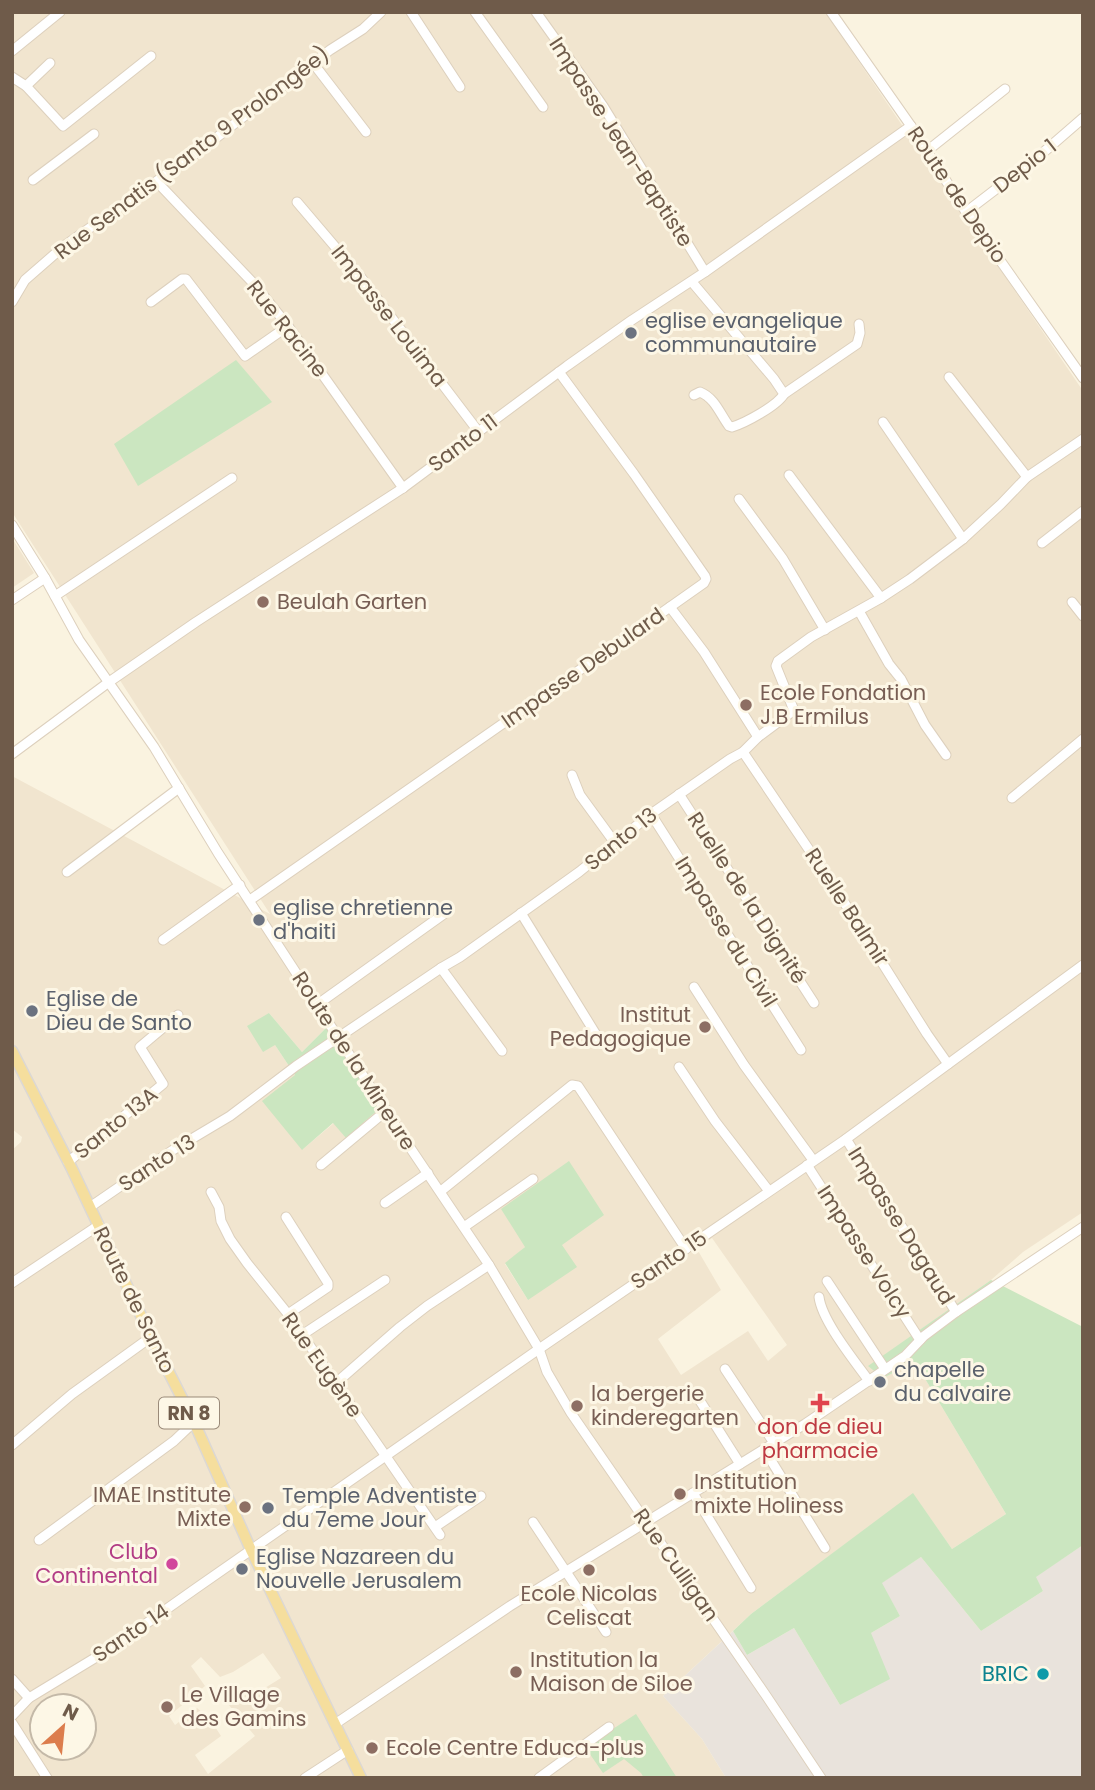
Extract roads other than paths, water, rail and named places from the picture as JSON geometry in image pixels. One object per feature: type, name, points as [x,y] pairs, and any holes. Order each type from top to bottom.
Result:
[{"type":"main road","name":"Route de Santo","points":[[12,1051],[194,1422],[251,1550],[361,1778]]},
{"type":"street","points":[[12,51],[60,12]]},
{"type":"street","name":"Rue Senatis (Santo 9 Prolongée)","points":[[12,302],[25,280],[64,246],[205,147],[330,50],[363,29],[381,12]]},
{"type":"street","points":[[411,12],[460,87]]},
{"type":"street","points":[[475,12],[543,107]]},
{"type":"street","name":"Impasse Jean-Baptiste","points":[[536,12],[603,106],[705,272]]},
{"type":"street","name":"Route de Depio","points":[[831,12],[911,126],[966,212],[1083,378]]},
{"type":"street","points":[[12,77],[26,86],[63,126],[151,56]]},
{"type":"street","points":[[26,86],[50,63]]},
{"type":"street","points":[[313,63],[366,132]]},
{"type":"street","points":[[927,151],[1005,89]]},
{"type":"street","name":"Depio 1","points":[[966,212],[1038,157],[1083,118]]},
{"type":"street","name":"Santo 11","points":[[12,754],[196,622],[403,488],[559,372],[632,320],[692,282],[911,126]]},
{"type":"street","points":[[33,180],[94,134]]},
{"type":"street","name":"Rue Racine","points":[[157,182],[255,285],[288,326],[403,488]]},
{"type":"street","name":"Impasse Louima","points":[[297,202],[360,276],[478,431]]},
{"type":"street","points":[[151,302],[186,279],[245,356],[288,326]]},
{"type":"street","points":[[692,282],[784,394]]},
{"type":"street","points":[[694,395],[700,393],[711,398],[732,427],[780,400],[784,394],[857,344],[859,324]]},
{"type":"street","name":"Impasse Debulard","points":[[250,900],[704,583],[705,576],[559,372]]},
{"type":"street","points":[[948,377],[1027,477]]},
{"type":"street","points":[[883,422],[963,539]]},
{"type":"street","name":"Santo 13","points":[[90,1207],[173,1150],[230,1116],[296,1066],[460,957],[550,894],[651,814],[743,752],[793,711],[776,663],[811,637],[910,579],[963,539],[1027,477],[1083,439]]},
{"type":"street","points":[[789,475],[881,598]]},
{"type":"street","points":[[55,596],[232,478]]},
{"type":"street","points":[[739,499],[783,559],[825,630]]},
{"type":"street","points":[[1042,543],[1083,511]]},
{"type":"street","name":"Route de la Mineure","points":[[12,525],[79,640],[154,747],[240,886],[489,1265],[539,1349]]},
{"type":"street","points":[[12,600],[45,578]]},
{"type":"street","points":[[1072,602],[1083,616]]},
{"type":"street","points":[[670,607],[704,652],[758,737]]},
{"type":"street","points":[[859,611],[889,664],[901,678],[925,725],[946,755]]},
{"type":"street","points":[[1012,798],[1083,739]]},
{"type":"street","name":"Ruelle Balmir","points":[[743,752],[837,891],[948,1064]]},
{"type":"street","points":[[572,775],[580,794],[615,843]]},
{"type":"street","points":[[67,872],[179,788]]},
{"type":"street","name":"Ruelle de la Dignité","points":[[680,794],[814,1003]]},
{"type":"street","name":"Impasse du Civil","points":[[651,814],[801,1050]]},
{"type":"street","points":[[163,940],[240,886]]},
{"type":"street","points":[[318,1004],[448,911]]},
{"type":"street","points":[[521,913],[600,1041]]},
{"type":"street","name":"Santo 15","points":[[251,1550],[846,1139],[1083,965]]},
{"type":"street","points":[[441,968],[502,1051]]},
{"type":"street","name":"Impasse Volcy","points":[[694,987],[810,1163],[920,1340]]},
{"type":"street","name":"Santo 13A","points":[[68,1162],[163,1084],[140,1047],[178,1015]]},
{"type":"street","points":[[679,1067],[715,1121],[769,1191]]},
{"type":"street","points":[[441,1191],[575,1084],[686,1249]]},
{"type":"street","points":[[321,1165],[387,1110]]},
{"type":"street","name":"Impasse Dagaud","points":[[846,1139],[956,1312]]},
{"type":"street","points":[[385,1203],[428,1173]]},
{"type":"street","points":[[464,1227],[533,1179]]},
{"type":"street","name":"Rue Eugène","points":[[211,1192],[230,1239],[288,1314],[438,1531],[481,1496]]},
{"type":"street","points":[[286,1217],[328,1283],[328,1287],[288,1314]]},
{"type":"street","points":[[12,1283],[99,1225]]},
{"type":"street","points":[[335,1724],[510,1605],[774,1443],[869,1381],[905,1356],[920,1340],[956,1312],[1083,1227]]},
{"type":"street","points":[[335,1383],[427,1306],[489,1265]]},
{"type":"street","points":[[302,1335],[385,1280]]},
{"type":"street","points":[[827,1280],[885,1369]]},
{"type":"street","points":[[819,1297],[831,1326],[869,1381]]},
{"type":"street","points":[[12,1445],[72,1394],[151,1336]]},
{"type":"street","name":"Rue Culligan","points":[[539,1349],[547,1373],[571,1413],[821,1778]]},
{"type":"street","points":[[725,1370],[774,1443]]},
{"type":"street","points":[[695,1393],[740,1464]]},
{"type":"street","points":[[39,1539],[174,1441],[194,1422]]},
{"type":"street","points":[[764,1449],[825,1548]]},
{"type":"street","points":[[693,1493],[751,1588]]},
{"type":"street","points":[[533,1522],[606,1632]]},
{"type":"street","name":"Santo 14","points":[[39,1692],[113,1647],[251,1550]]},
{"type":"street","points":[[12,1679],[28,1697]]},
{"type":"street","name":"Santo 14","points":[[12,1716],[28,1699]]},
{"type":"street","points":[[12,1723],[47,1778]]},
{"type":"street","points":[[539,1778],[609,1727]]},
{"type":"street","points":[[305,1778],[348,1750]]},
{"type":"place","name":"eglise evangelique communautaire","points":[[631,333]]},
{"type":"place","name":"Beulah Garten","points":[[263,602]]},
{"type":"place","name":"Ecole Fondation J.B Ermilus","points":[[746,705]]},
{"type":"place","name":"eglise chretienne d'haiti","points":[[259,920]]},
{"type":"place","name":"Eglise de Dieu de Santo","points":[[32,1011]]},
{"type":"place","name":"Institut Pedagogique","points":[[705,1027]]},
{"type":"place","name":"chapelle du calvaire","points":[[880,1382]]},
{"type":"place","name":"don de dieu pharmacie","points":[[820,1403]]},
{"type":"place","name":"la bergerie kinderegarten","points":[[577,1406]]},
{"type":"place","name":"Institution mixte Holiness","points":[[680,1494]]},
{"type":"place","name":"IMAE Institute Mixte","points":[[245,1507]]},
{"type":"place","name":"Temple Adventiste du 7eme Jour","points":[[268,1508]]},
{"type":"place","name":"Club Continental","points":[[172,1564]]},
{"type":"place","name":"Eglise Nazareen du Nouvelle Jerusalem","points":[[242,1569]]},
{"type":"place","name":"Ecole Nicolas Celiscat","points":[[589,1570]]},
{"type":"place","name":"Institution la Maison de Siloe","points":[[516,1672]]},
{"type":"place","name":"BRIC","points":[[1043,1674]]},
{"type":"place","name":"Le Village des Gamins","points":[[167,1707]]},
{"type":"place","name":"Ecole Centre Educa-plus","points":[[372,1748]]}]
